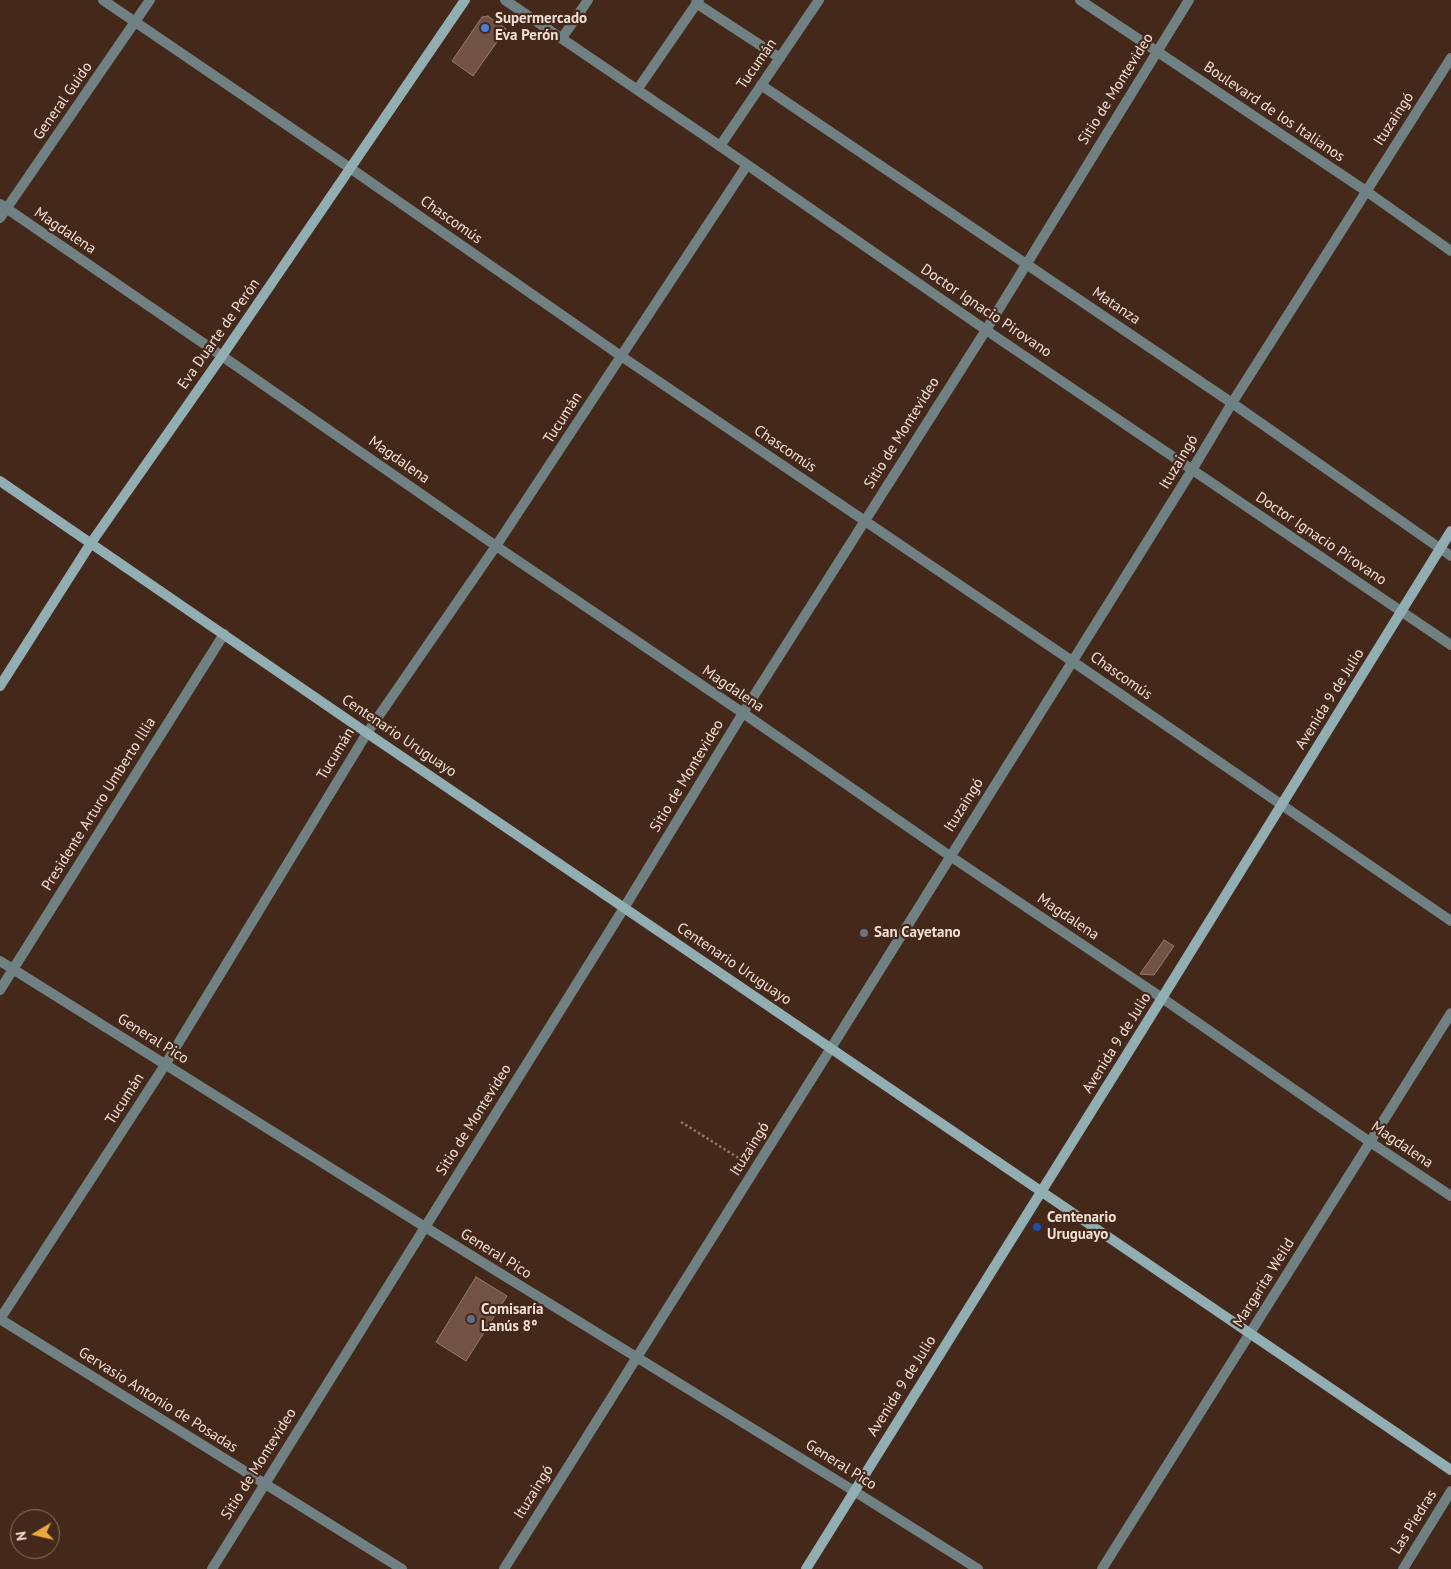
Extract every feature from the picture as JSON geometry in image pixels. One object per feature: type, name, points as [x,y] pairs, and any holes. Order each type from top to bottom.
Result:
[{"type":"main road","name":"Eva Duarte de Perón","points":[[0,686],[91,543],[222,356],[464,0]]},
{"type":"main road","name":"Centenario Uruguayo","points":[[0,481],[367,733],[1451,1470]]},
{"type":"main road","name":"Avenida 9 de Julio","points":[[806,1569],[1451,531]]},
{"type":"street","name":"Chascomús","points":[[103,0],[621,356],[1072,661],[1451,921]]},
{"type":"street","name":"General Guido","points":[[0,218],[3,207],[150,0]]},
{"type":"street","name":"Doctor Ignacio Pirovano","points":[[505,0],[986,330],[1451,645]]},
{"type":"street","points":[[562,38],[588,0]]},
{"type":"street","name":"Tucumán","points":[[720,146],[819,0]]},
{"type":"street","name":"Boulevard de los Italianos","points":[[1080,0],[1366,191],[1451,251]]},
{"type":"street","name":"Sitio de Montevideo","points":[[212,1569],[624,908],[743,713],[986,330],[1189,0]]},
{"type":"street","points":[[637,90],[697,2],[780,58]]},
{"type":"street","name":"Ituzaingó","points":[[504,1569],[1192,470],[1232,402],[1451,58]]},
{"type":"street","name":"Matanza","points":[[761,85],[1232,402],[1451,556]]},
{"type":"street","name":"Tucumán","points":[[0,1319],[165,1065],[367,733],[496,546],[747,165]]},
{"type":"street","name":"Magdalena","points":[[3,207],[496,546],[1451,1196]]},
{"type":"street","name":"Presidente Arturo Umberto Illia","points":[[0,990],[224,634]]},
{"type":"street","name":"General Pico","points":[[0,961],[425,1227],[978,1569]]},
{"type":"street","name":"Margarita Weild","points":[[1102,1569],[1451,1013]]},
{"type":"street","name":"Gervasio Antonio de Posadas","points":[[0,1319],[402,1569]]},
{"type":"street","name":"Las Piedras","points":[[1403,1569],[1451,1491]]},
{"type":"path","points":[[681,1122],[755,1169]]},
{"type":"building","points":[[488,16],[506,29],[473,76],[452,61],[482,17]]},
{"type":"building","points":[[1164,940],[1174,946],[1154,975],[1140,974]]},
{"type":"building","name":"Comisaría Lanús 8°","points":[[476,1277],[507,1296],[466,1361],[436,1342]]},
{"type":"place","name":"Supermercado Eva Perón","points":[[485,28]]},
{"type":"place","name":"San Cayetano","points":[[864,933]]},
{"type":"place","name":"Centenario Uruguayo","points":[[1037,1227]]},
{"type":"place","name":"Comisaría Lanús 8°","points":[[471,1319]]}]
